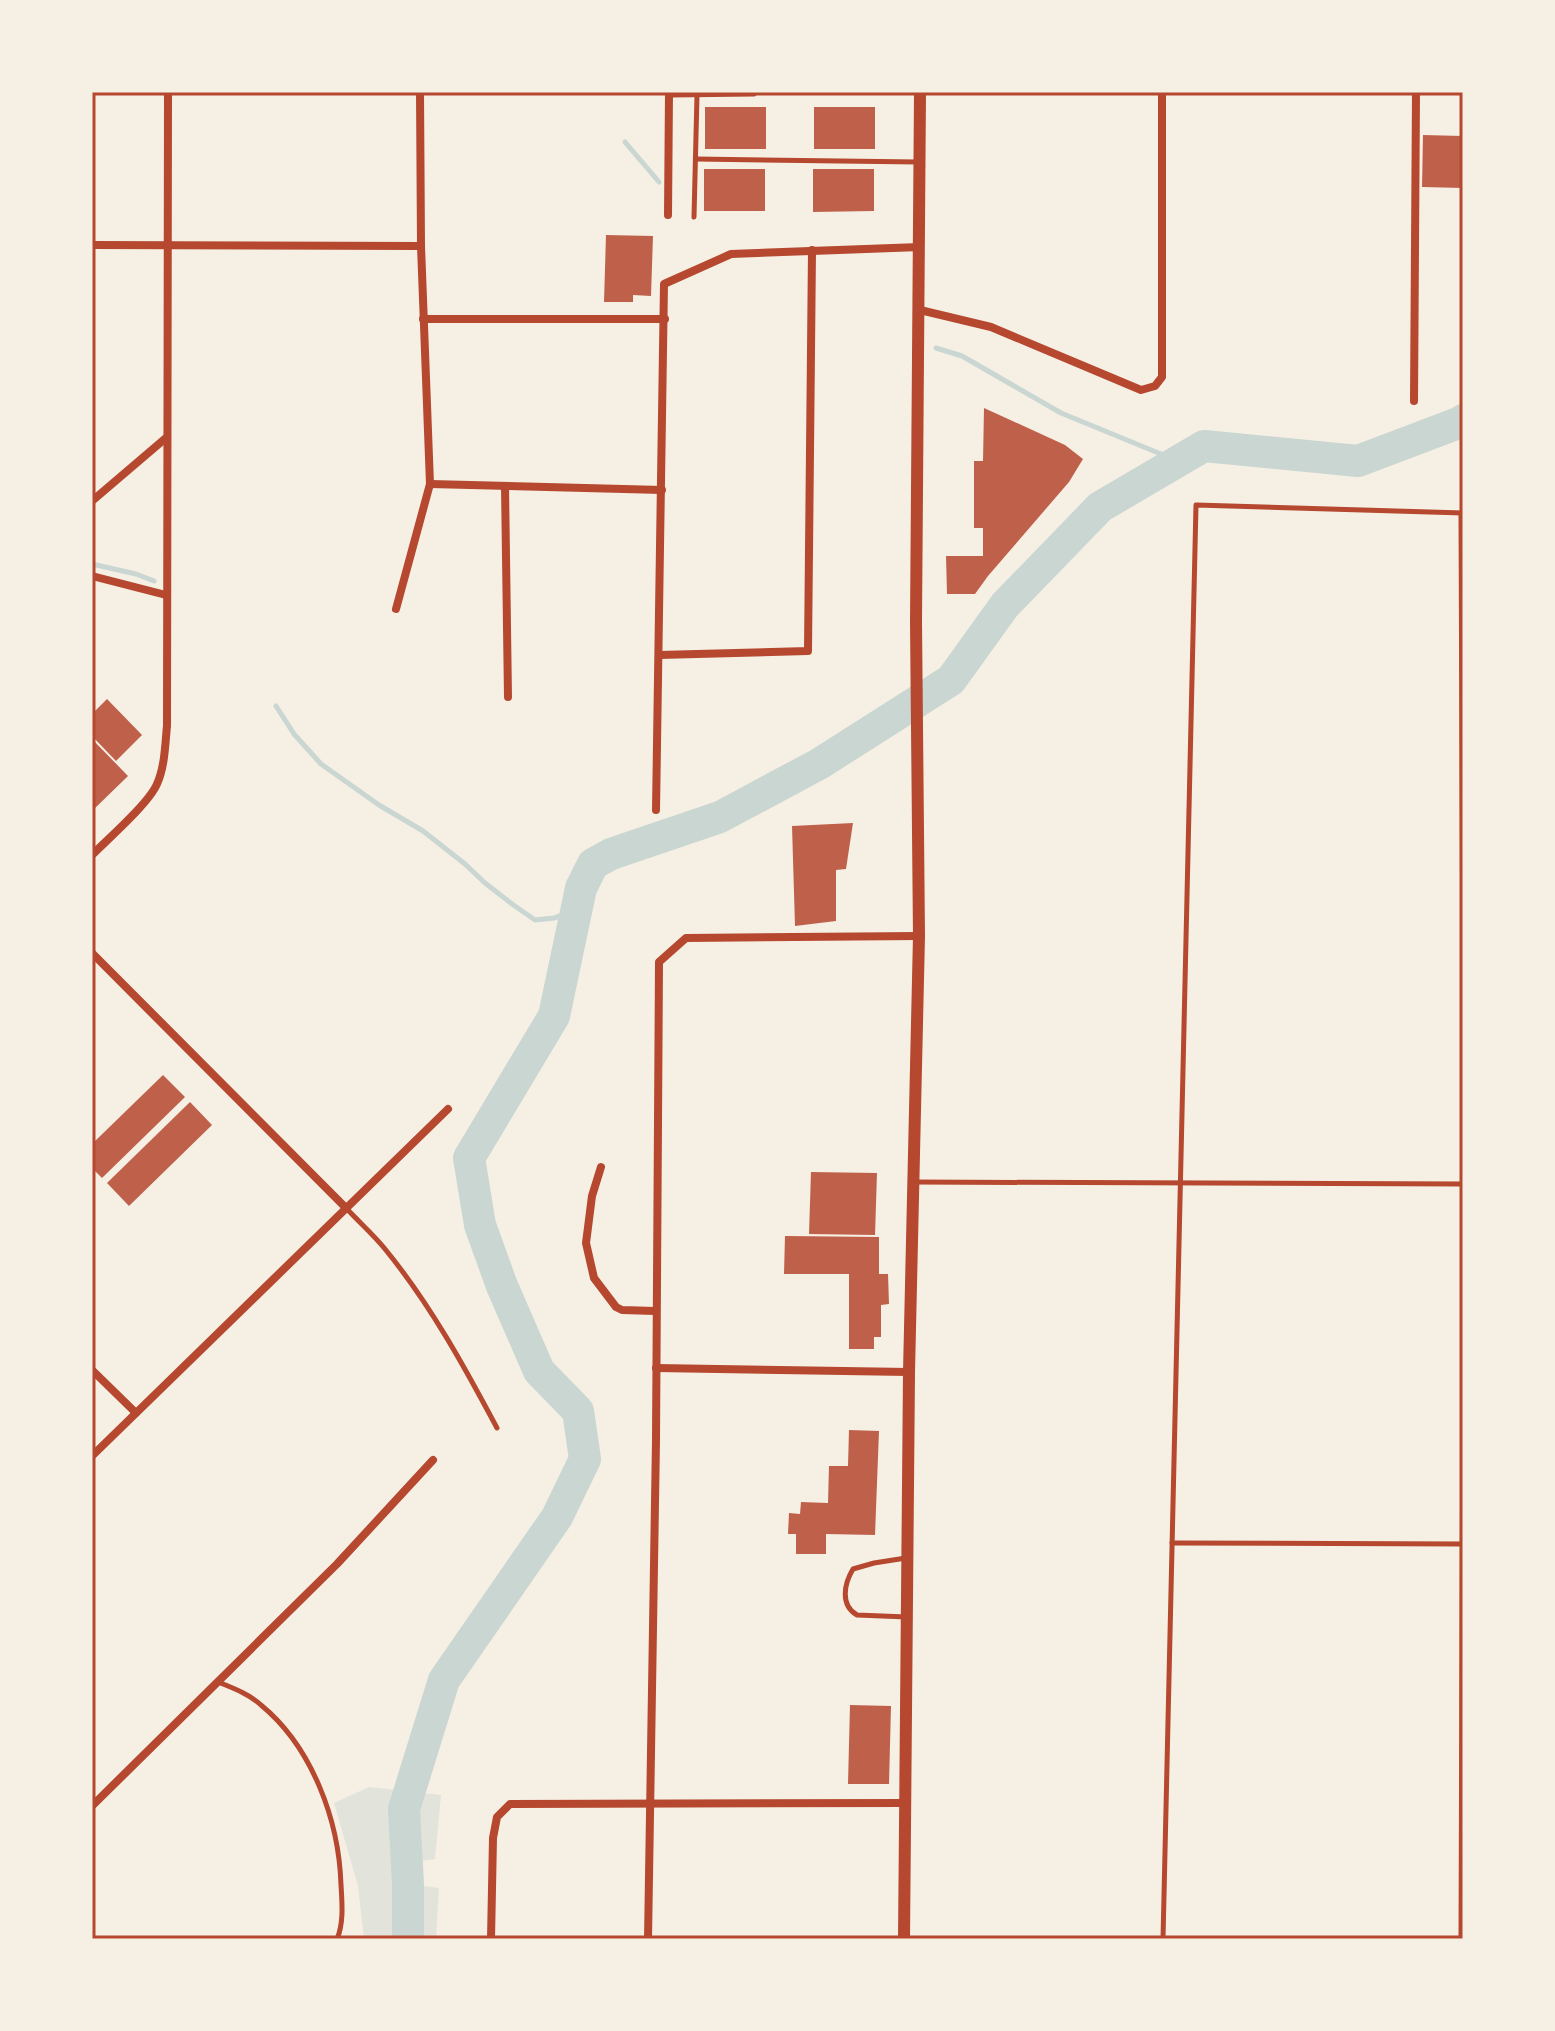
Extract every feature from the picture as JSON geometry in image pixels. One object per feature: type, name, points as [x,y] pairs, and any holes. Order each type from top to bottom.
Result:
[{"type":"street","points":[[92,855],[157,786],[164,758],[167,726],[168,92]]},
{"type":"street","points":[[396,609],[430,484],[421,246],[420,92]]},
{"type":"street","points":[[904,1939],[909,1372],[919,936],[916,622],[920,92]]},
{"type":"street","points":[[920,310],[991,327],[1141,390],[1155,386],[1162,377],[1162,92]]},
{"type":"street","points":[[1414,401],[1416,92]]},
{"type":"street","points":[[668,215],[669,94]]},
{"type":"street","points":[[92,245],[421,246]]},
{"type":"street","points":[[656,810],[664,284],[731,254],[920,247]]},
{"type":"street","points":[[659,655],[808,651],[812,250]]},
{"type":"street","points":[[423,319],[665,319]]},
{"type":"street","points":[[92,501],[167,437]]},
{"type":"street","points":[[430,484],[662,490]]},
{"type":"street","points":[[505,486],[508,697]]},
{"type":"street","points":[[92,576],[166,595]]},
{"type":"street","points":[[648,1939],[659,962],[686,938],[919,936]]},
{"type":"street","points":[[92,953],[346,1208]]},
{"type":"street","points":[[92,1456],[448,1109]]},
{"type":"street","points":[[601,1167],[592,1196],[586,1243],[594,1278],[616,1307],[655,1311]]},
{"type":"street","points":[[656,1368],[909,1372]]},
{"type":"street","points":[[92,1370],[136,1413]]},
{"type":"street","points":[[92,1806],[337,1564],[433,1460]]},
{"type":"street","points":[[491,1939],[493,1838],[497,1817],[510,1804],[906,1803]]},
{"type":"lane","points":[[669,94],[754,94]]},
{"type":"lane","points":[[694,217],[697,95]]},
{"type":"lane","points":[[696,159],[919,162]]},
{"type":"lane","points":[[1163,1939],[1196,505],[1462,514],[1463,995]]},
{"type":"lane","points":[[913,1182],[1463,1184]]},
{"type":"lane","points":[[346,1208],[384,1247],[430,1310],[497,1428]]},
{"type":"lane","points":[[1461,1939],[1463,1365]]},
{"type":"lane","points":[[1172,1543],[1463,1544]]},
{"type":"lane","points":[[907,1558],[853,1569],[846,1585],[846,1606],[851,1612],[857,1615],[907,1617]]},
{"type":"lane","points":[[218,1682],[260,1703],[281,1725],[301,1751],[322,1795],[341,1867],[342,1908],[337,1939]]},
{"type":"shaded area","points":[[369,1787],[441,1795],[435,1859],[414,1862],[416,1885],[439,1888],[436,1939],[364,1939],[358,1886],[334,1803]]},
{"type":"building","points":[[705,107],[766,107],[766,149],[705,149]]},
{"type":"building","points":[[814,107],[875,107],[875,149],[814,149]]},
{"type":"building","points":[[1423,135],[1463,136],[1463,188],[1422,187]]},
{"type":"building","points":[[704,169],[765,169],[765,211],[704,211]]},
{"type":"building","points":[[813,169],[874,169],[874,211],[813,212]]},
{"type":"building","points":[[606,235],[653,236],[651,296],[633,295],[633,302],[604,302]]},
{"type":"building","points":[[984,408],[1065,445],[1083,459],[1069,482],[975,594],[947,594],[946,556],[983,556],[983,528],[974,528],[974,461],[983,461]]},
{"type":"building","points":[[107,699],[142,735],[116,761],[92,736],[92,714]]},
{"type":"building","points":[[92,739],[128,776],[92,811]]},
{"type":"building","points":[[853,823],[846,869],[836,870],[836,921],[795,926],[792,826]]},
{"type":"building","points":[[163,1075],[185,1097],[102,1178],[92,1168],[92,1144]]},
{"type":"building","points":[[190,1102],[212,1125],[129,1206],[107,1183]]},
{"type":"building","points":[[811,1172],[877,1173],[875,1235],[809,1234]]},
{"type":"building","points":[[785,1236],[879,1237],[879,1274],[888,1274],[889,1304],[881,1305],[881,1337],[874,1337],[874,1349],[849,1349],[849,1274],[784,1274]]},
{"type":"building","points":[[849,1430],[879,1431],[875,1535],[826,1534],[826,1554],[796,1554],[796,1534],[788,1534],[789,1513],[800,1514],[801,1502],[828,1503],[829,1466],[848,1466]]},
{"type":"building","points":[[850,1705],[891,1706],[889,1784],[848,1784]]},
{"type":"waterway","points":[[625,142],[659,182]]},
{"type":"waterway","points":[[936,348],[962,356],[1061,413],[1178,461]]},
{"type":"waterway","points":[[408,1939],[404,1809],[444,1680],[557,1517],[585,1459],[578,1411],[539,1371],[502,1286],[480,1225],[469,1158],[554,1016],[581,888],[593,864],[611,854],[720,817],[819,764],[951,680],[1005,605],[1100,507],[1204,446],[1358,461],[1463,420]]},
{"type":"waterway","points":[[92,564],[154,581]]},
{"type":"waterway","points":[[276,706],[294,734],[321,764],[379,805],[423,831],[535,920],[576,911]]}]
